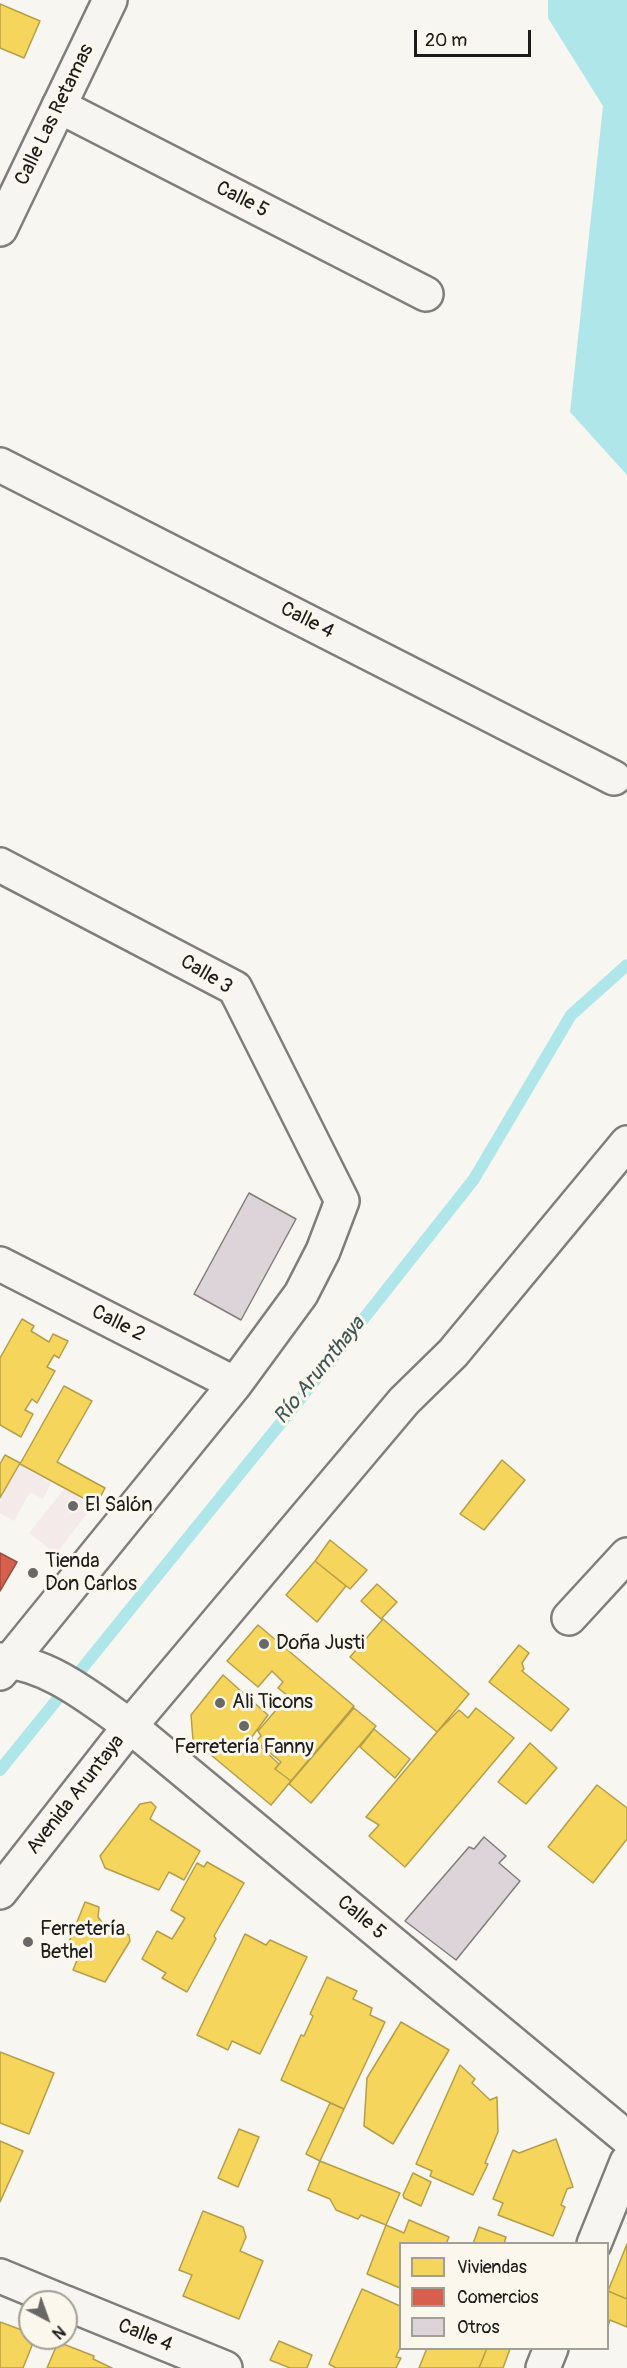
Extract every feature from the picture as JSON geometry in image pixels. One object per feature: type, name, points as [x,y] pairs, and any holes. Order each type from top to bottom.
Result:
[{"type":"street","name":"Calle Las Retamas","points":[[0,229],[110,0]]},
{"type":"street","name":"Calle 5","points":[[59,106],[426,294]]},
{"type":"street","name":"Calle 4","points":[[0,465],[614,778]]},
{"type":"street","name":"Calle 3","points":[[0,865],[235,988],[342,1201],[323,1251],[302,1294],[235,1384]]},
{"type":"street","name":"Avenida Aruntaya","points":[[0,1892],[129,1726],[404,1401],[453,1353],[627,1143]]},
{"type":"street","name":"Calle 2","points":[[0,1264],[235,1384]]},
{"type":"street","points":[[2,1662],[235,1384]]},
{"type":"street","points":[[569,1618],[627,1555]]},
{"type":"street","name":"Calle 5","points":[[2,1662],[43,1670],[94,1700],[129,1726],[627,2138]]},
{"type":"street","points":[[595,2242],[627,2162]]},
{"type":"street","name":"Calle 4","points":[[0,2276],[34,2290]]},
{"type":"street","name":"Calle 4","points":[[78,2308],[225,2368]]},
{"type":"street","points":[[543,2368],[551,2350]]},
{"type":"shaded area","points":[[19,1465],[51,1483],[43,1499],[30,1492],[14,1521],[0,1513],[0,1501]]},
{"type":"shaded area","points":[[65,1488],[92,1507],[56,1554],[29,1533]]},
{"type":"water","points":[[548,0],[627,0],[627,475],[570,412],[603,106],[548,18]]},
{"type":"building: Viviendas","points":[[0,4],[40,21],[24,58],[0,48]]},
{"type":"building: Viviendas","points":[[22,1319],[34,1326],[31,1331],[49,1342],[53,1334],[68,1341],[59,1358],[54,1355],[47,1367],[55,1371],[37,1403],[32,1399],[25,1410],[33,1414],[21,1437],[0,1425],[0,1358]]},
{"type":"building: Viviendas","points":[[64,1386],[92,1401],[57,1462],[105,1488],[96,1505],[20,1464]]},
{"type":"building: Viviendas","points":[[5,1455],[20,1463],[0,1498],[0,1464]]},
{"type":"building: Viviendas","points":[[502,1460],[525,1480],[484,1530],[460,1514]]},
{"type":"building: Viviendas","points":[[330,1540],[367,1570],[350,1589],[315,1561]]},
{"type":"building: Viviendas","points":[[315,1561],[346,1586],[317,1622],[286,1595]]},
{"type":"building: Viviendas","points":[[377,1584],[397,1602],[381,1619],[361,1601]]},
{"type":"building: Viviendas","points":[[383,1619],[469,1694],[437,1732],[350,1657]]},
{"type":"building: Viviendas","points":[[258,1625],[354,1706],[291,1781],[275,1769],[281,1762],[256,1741],[261,1736],[258,1731],[288,1696],[278,1688],[283,1682],[272,1671],[258,1687],[227,1661]]},
{"type":"building: Viviendas","points":[[519,1645],[529,1653],[522,1663],[524,1669],[522,1671],[569,1709],[551,1731],[489,1682]]},
{"type":"building: Viviendas","points":[[223,1675],[268,1715],[251,1738],[279,1764],[275,1769],[291,1781],[271,1805],[193,1740],[191,1715]]},
{"type":"building: Viviendas","points":[[354,1708],[376,1726],[311,1803],[289,1784]]},
{"type":"building: Viviendas","points":[[476,1708],[514,1738],[405,1867],[369,1836],[379,1825],[366,1817],[437,1732],[459,1710],[468,1718]]},
{"type":"building: Viviendas","points":[[374,1729],[410,1759],[395,1778],[360,1747]]},
{"type":"building: Viviendas","points":[[530,1743],[557,1768],[526,1804],[498,1782]]},
{"type":"building: Viviendas","points":[[597,1785],[627,1808],[627,1839],[593,1883],[548,1847]]},
{"type":"building: Viviendas","points":[[151,1802],[156,1807],[150,1819],[200,1851],[184,1880],[169,1872],[159,1890],[105,1868],[100,1856],[140,1804]]},
{"type":"building: Viviendas","points":[[207,1862],[244,1883],[214,1936],[216,1939],[187,1992],[162,1978],[166,1973],[142,1959],[157,1931],[172,1939],[185,1918],[171,1910],[197,1863],[204,1867]]},
{"type":"building: Viviendas","points":[[85,1902],[99,1907],[98,1917],[104,1925],[129,1935],[130,1941],[105,1982],[73,1970],[80,1953],[67,1947]]},
{"type":"building: Viviendas","points":[[245,1934],[266,1945],[270,1940],[307,1957],[260,2054],[232,2041],[228,2050],[197,2035]]},
{"type":"building: Viviendas","points":[[327,1977],[357,1991],[353,1999],[372,2008],[370,2015],[385,2022],[344,2109],[281,2080],[301,2035],[304,2036],[313,2016],[310,2014]]},
{"type":"building: Viviendas","points":[[401,2022],[449,2050],[393,2144],[364,2126],[367,2078]]},
{"type":"building: Viviendas","points":[[0,2052],[54,2073],[29,2134],[0,2123]]},
{"type":"building: Viviendas","points":[[460,2065],[475,2079],[472,2083],[490,2100],[497,2097],[498,2132],[485,2163],[488,2164],[473,2195],[430,2176],[432,2171],[416,2164]]},
{"type":"building: Viviendas","points":[[330,2103],[344,2109],[320,2161],[306,2154]]},
{"type":"building: Viviendas","points":[[239,2129],[259,2137],[238,2187],[218,2178]]},
{"type":"building: Viviendas","points":[[556,2139],[573,2187],[567,2189],[561,2205],[565,2207],[553,2236],[498,2215],[503,2203],[493,2199],[513,2150],[519,2153]]},
{"type":"building: Viviendas","points":[[0,2141],[23,2151],[0,2202]]},
{"type":"building: Viviendas","points":[[320,2161],[400,2193],[386,2225],[361,2215],[358,2219],[336,2210],[330,2199],[308,2190]]},
{"type":"building: Viviendas","points":[[413,2173],[431,2182],[421,2206],[404,2198],[403,2195]]},
{"type":"building: Viviendas","points":[[203,2211],[243,2227],[246,2237],[240,2251],[263,2261],[239,2319],[183,2296],[192,2275],[179,2270]]},
{"type":"building: Viviendas","points":[[409,2220],[449,2237],[447,2242],[399,2242],[399,2288],[367,2274],[386,2225],[404,2233]]},
{"type":"building: Viviendas","points":[[479,2227],[506,2237],[505,2242],[474,2242]]},
{"type":"building: Viviendas","points":[[627,2244],[627,2299],[609,2291]]},
{"type":"building: Viviendas","points":[[362,2289],[399,2306],[399,2350],[396,2357],[401,2358],[396,2368],[336,2368],[329,2364]]},
{"type":"building: Viviendas","points":[[609,2291],[627,2299],[627,2327],[610,2320],[609,2323]]},
{"type":"building: Viviendas","points":[[0,2322],[18,2329],[18,2350],[30,2350],[23,2368],[0,2368]]},
{"type":"building: Viviendas","points":[[279,2341],[312,2355],[307,2368],[290,2368],[270,2360]]},
{"type":"building: Viviendas","points":[[55,2350],[78,2350],[94,2356],[93,2359],[112,2368],[47,2368]]},
{"type":"building: Viviendas","points":[[426,2350],[486,2350],[479,2368],[419,2368]]},
{"type":"building: Viviendas","points":[[486,2350],[510,2350],[503,2368],[479,2368]]},
{"type":"building: Comercios","points":[[0,1553],[17,1562],[0,1591]]},
{"type":"building: Otros","points":[[249,1193],[296,1219],[241,1320],[194,1294]]},
{"type":"building: Otros","points":[[484,1837],[506,1856],[499,1863],[520,1881],[456,1960],[405,1921],[469,1847],[474,1849]]},
{"type":"waterway","name":"Río Arumthaya","points":[[0,1770],[301,1398],[474,1179],[571,1015],[627,965]]},
{"type":"place","name":"El Salón","points":[[73,1506]]},
{"type":"place","name":"Tienda Don Carlos","points":[[33,1573]]},
{"type":"place","name":"Doña Justi","points":[[264,1644]]},
{"type":"place","name":"Ali Ticons","points":[[220,1703]]},
{"type":"place","name":"Ferretería Fanny","points":[[244,1726]]},
{"type":"place","name":"Ferretería Bethel","points":[[28,1942]]}]
